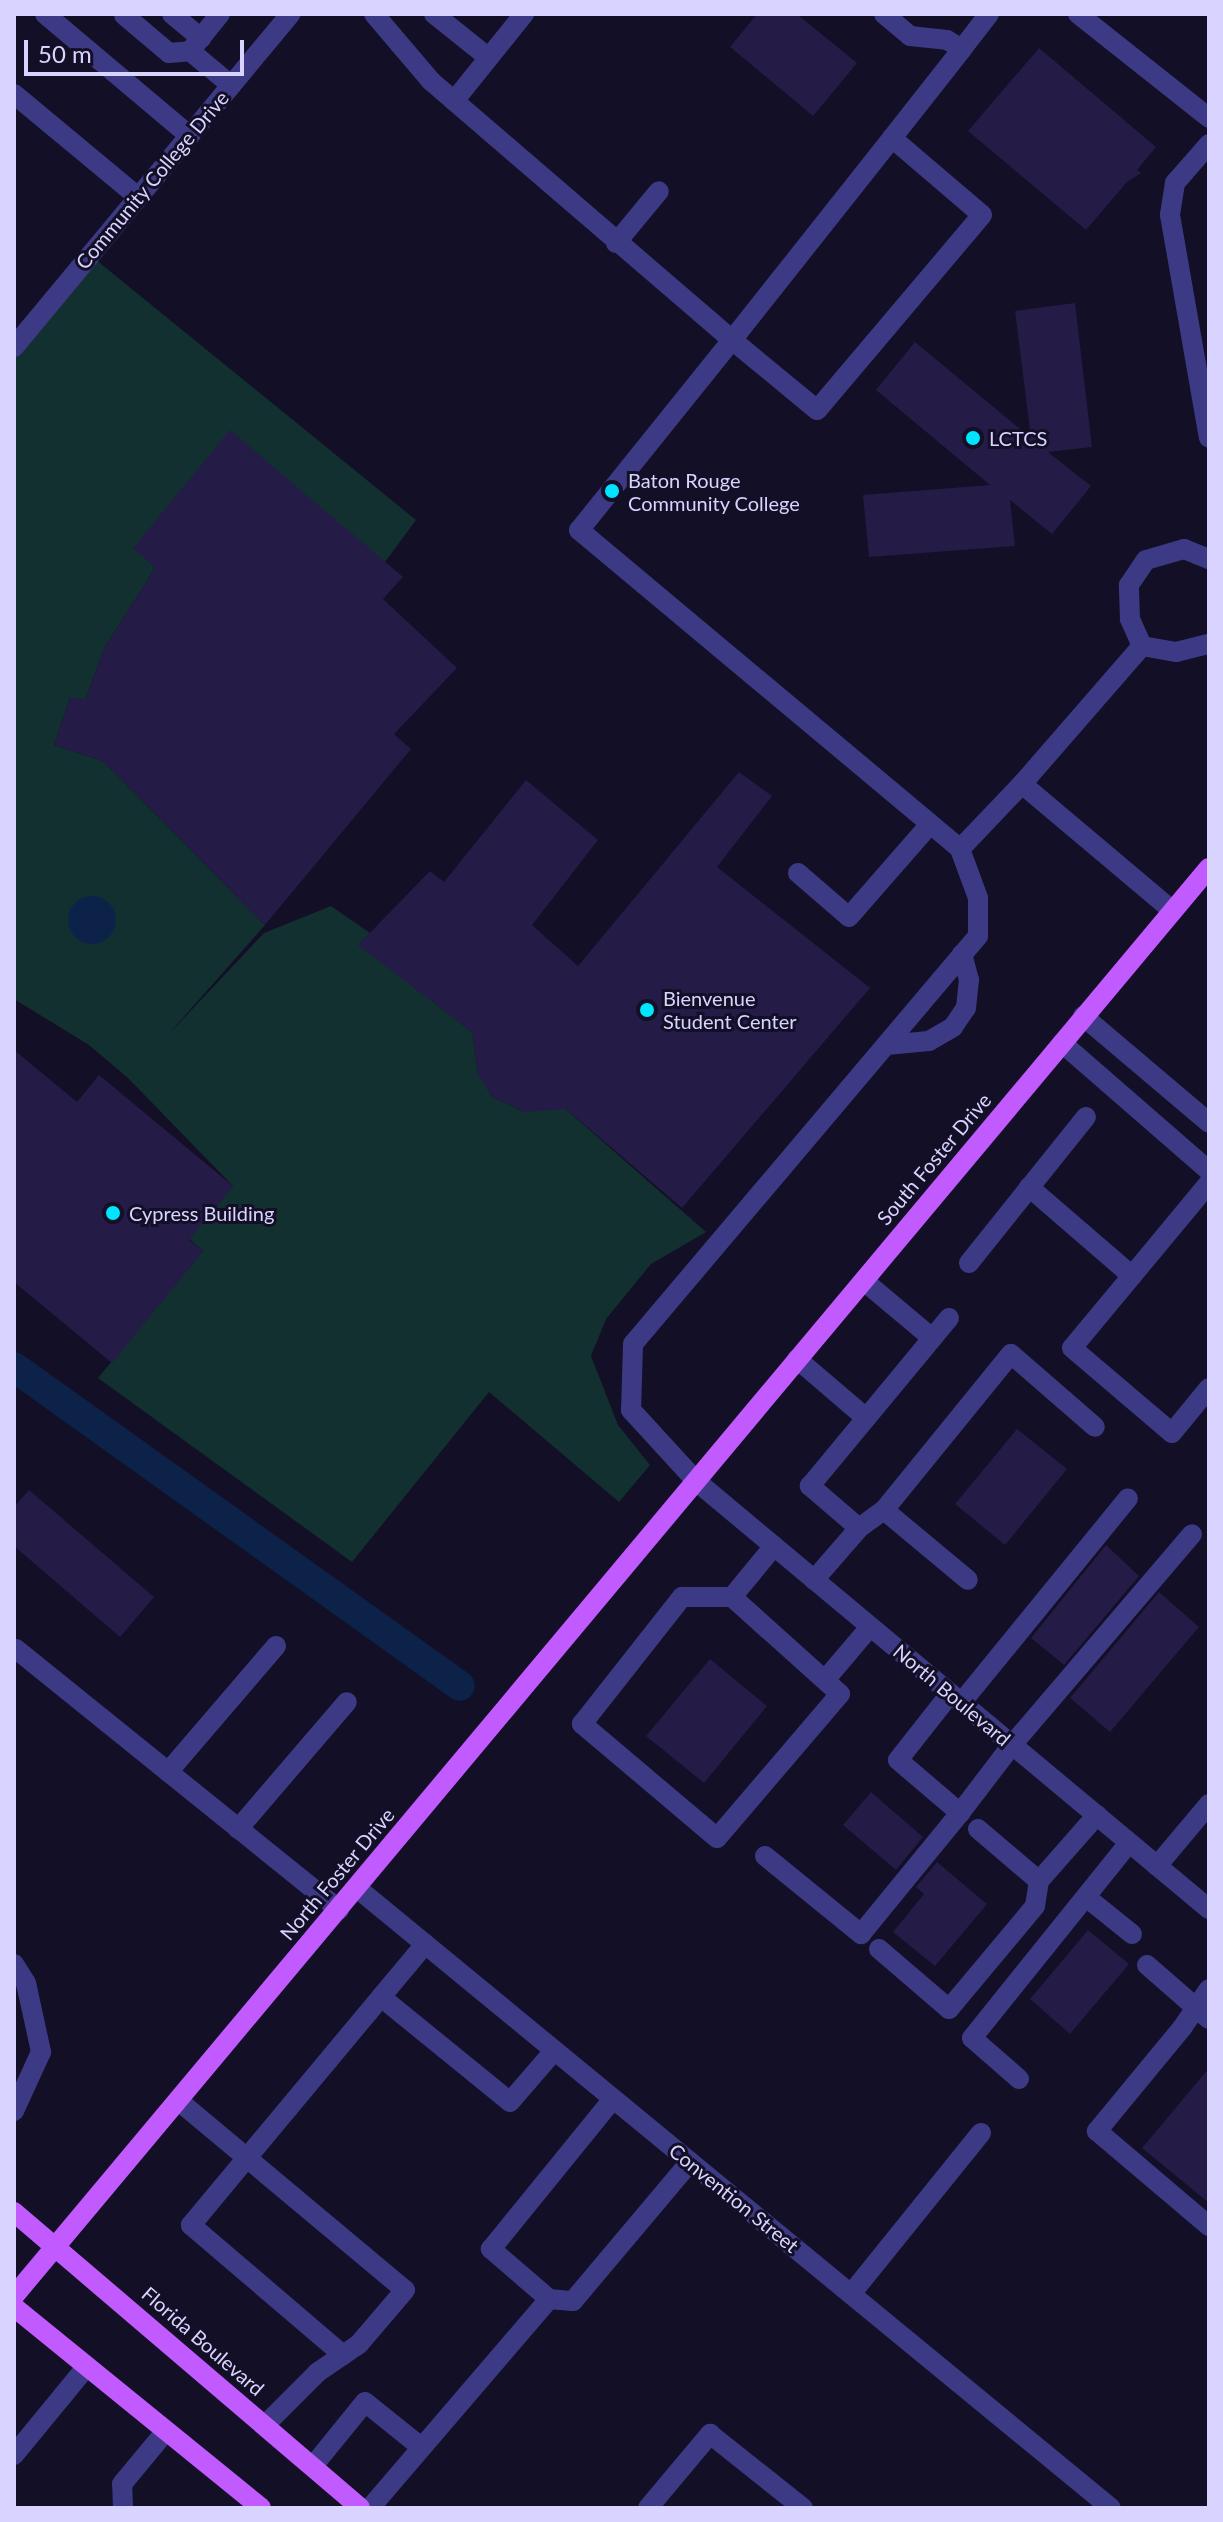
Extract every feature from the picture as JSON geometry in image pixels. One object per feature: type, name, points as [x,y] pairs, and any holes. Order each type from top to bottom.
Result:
[{"type":"main road","name":"South Foster Drive","points":[[696,1481],[1209,868]]},
{"type":"main road","name":"North Foster Drive","points":[[14,2296],[180,2102],[696,1481]]},
{"type":"main road","name":"Florida Boulevard","points":[[14,2212],[360,2508]]},
{"type":"main road","points":[[14,2307],[261,2508]]},
{"type":"street","points":[[45,14],[190,136]]},
{"type":"street","points":[[172,14],[231,85]]},
{"type":"street","points":[[124,15],[169,53],[196,44],[220,14]]},
{"type":"street","name":"Community College Drive","points":[[14,347],[290,14]]},
{"type":"street","points":[[374,14],[431,81],[616,243],[817,410],[982,215],[892,138]]},
{"type":"street","points":[[434,14],[489,58]]},
{"type":"street","points":[[454,101],[524,14]]},
{"type":"street","points":[[884,14],[910,36],[947,40],[962,49]]},
{"type":"street","points":[[989,14],[579,530],[960,849],[1022,784],[1142,646]]},
{"type":"street","points":[[1078,14],[1209,118]]},
{"type":"street","points":[[14,94],[138,197]]},
{"type":"street","points":[[1209,144],[1175,183],[1170,215],[1209,438]]},
{"type":"street","points":[[616,243],[659,191]]},
{"type":"street","points":[[1142,646],[1130,619],[1129,585],[1146,560],[1184,549],[1209,559]]},
{"type":"street","points":[[1142,646],[1176,652],[1209,644]]},
{"type":"street","points":[[1022,784],[1173,911]]},
{"type":"street","points":[[798,873],[849,917],[930,824]]},
{"type":"street","name":"North Boulevard","points":[[960,849],[978,898],[978,936],[633,1344],[631,1410],[696,1481],[1209,1909]]},
{"type":"street","points":[[886,1045],[929,1041],[953,1027],[966,1008],[969,980],[962,954]]},
{"type":"street","points":[[1083,1016],[1209,1123]]},
{"type":"street","points":[[1062,1043],[1209,1171]]},
{"type":"street","points":[[969,1263],[1086,1117]]},
{"type":"street","points":[[1209,1183],[1072,1348],[1172,1433],[1209,1388]]},
{"type":"street","points":[[1029,1187],[1132,1276]]},
{"type":"street","points":[[864,1281],[932,1338]]},
{"type":"street","points":[[859,1528],[810,1486],[949,1318]]},
{"type":"street","points":[[814,1580],[859,1528],[884,1510],[1011,1354],[1095,1427]]},
{"type":"street","points":[[797,1359],[866,1418]]},
{"type":"street","points":[[960,1813],[898,1760],[956,1698],[1128,1498]]},
{"type":"street","points":[[884,1510],[968,1580]]},
{"type":"street","points":[[765,1856],[861,1934],[1012,1745],[1192,1534]]},
{"type":"street","points":[[732,1597],[774,1546]]},
{"type":"street","points":[[682,1597],[732,1597],[840,1694],[717,1838],[582,1724],[682,1597]]},
{"type":"street","points":[[825,1680],[870,1627]]},
{"type":"street","points":[[168,1772],[276,1646]]},
{"type":"street","points":[[15,1653],[339,1910]]},
{"type":"street","points":[[238,1829],[347,1702]]},
{"type":"street","points":[[1157,1866],[1209,1804]]},
{"type":"street","points":[[879,1949],[949,2009],[1035,1906],[1039,1881],[1097,1815]]},
{"type":"street","points":[[978,1829],[1039,1881]]},
{"type":"street","points":[[1019,2079],[972,2038],[1129,1843]]},
{"type":"street","name":"Convention Street","points":[[357,1888],[1111,2508]]},
{"type":"street","points":[[1086,1897],[1132,1934]]},
{"type":"street","points":[[343,2355],[191,2225],[425,1944]]},
{"type":"street","points":[[14,1964],[26,1983],[41,2052],[14,2111]]},
{"type":"street","points":[[1147,1965],[1202,2013]]},
{"type":"street","points":[[1209,1989],[1202,2013],[1182,2028],[1097,2131],[1209,2226]]},
{"type":"street","points":[[381,1997],[510,2102],[554,2051]]},
{"type":"street","points":[[613,2099],[491,2249],[549,2299],[573,2301],[690,2162]]},
{"type":"street","points":[[180,2102],[405,2290],[359,2344],[318,2372],[264,2426]]},
{"type":"street","points":[[851,2294],[981,2133]]},
{"type":"street","points":[[370,2508],[549,2299]]},
{"type":"street","points":[[14,2455],[87,2366]]},
{"type":"street","points":[[313,2466],[365,2402],[421,2447]]},
{"type":"street","points":[[123,2508],[122,2484],[166,2431]]},
{"type":"street","points":[[648,2508],[710,2434],[803,2508]]},
{"type":"green space","points":[[90,255],[416,520],[385,562],[155,568],[105,647],[85,700],[70,698],[54,745],[103,761],[265,925],[166,1037],[264,933],[331,906],[370,933],[359,945],[472,1032],[478,1073],[492,1097],[525,1112],[560,1104],[706,1232],[651,1264],[606,1319],[591,1356],[618,1425],[650,1465],[619,1502],[489,1392],[352,1562],[98,1378],[203,1251],[189,1239],[233,1186],[128,1078],[89,1045],[14,999],[14,347]]},
{"type":"water","points":[[92,896],[109,903],[116,920],[109,937],[92,944],[75,937],[68,920],[75,903]]},
{"type":"building","points":[[757,14],[797,14],[857,63],[813,116],[730,47]]},
{"type":"building","points":[[1039,48],[1156,147],[1137,170],[1141,173],[1127,182],[1086,230],[968,131]]},
{"type":"building","name":"LCTCS","points":[[1075,303],[1092,447],[1048,452],[1091,486],[1052,534],[1010,500],[1015,546],[869,557],[863,495],[990,485],[876,390],[915,342],[1031,438],[1015,311]]},
{"type":"building","points":[[230,430],[403,577],[383,599],[457,668],[394,734],[411,749],[265,925],[103,761],[54,745],[70,698],[85,700],[105,647],[155,568],[133,548]]},
{"type":"building","name":"Bienvenue Student Center","points":[[739,772],[772,796],[717,867],[870,988],[682,1208],[566,1109],[525,1112],[492,1097],[478,1074],[472,1032],[358,945],[430,871],[444,882],[526,780],[598,840],[532,925],[578,966]]},
{"type":"building","name":"Cypress Building","points":[[14,1050],[77,1102],[99,1075],[233,1186],[189,1240],[203,1251],[112,1363],[14,1282]]},
{"type":"building","points":[[1017,1429],[1067,1469],[1005,1545],[955,1504]]},
{"type":"building","points":[[29,1490],[154,1597],[120,1637],[14,1546],[14,1507]]},
{"type":"building","points":[[1106,1545],[1139,1576],[1064,1665],[1031,1638]]},
{"type":"building","points":[[1159,1592],[1199,1627],[1110,1732],[1070,1698]]},
{"type":"building","points":[[710,1659],[767,1706],[704,1783],[646,1736]]},
{"type":"building","points":[[871,1792],[923,1837],[896,1870],[843,1825]]},
{"type":"building","points":[[937,1862],[987,1904],[935,1966],[893,1932],[924,1894],[916,1887]]},
{"type":"building","points":[[1088,1930],[1129,1964],[1070,2034],[1030,1999]]},
{"type":"building","points":[[1209,2068],[1209,2203],[1142,2148]]},
{"type":"waterway","points":[[14,1367],[460,1686]]},
{"type":"place","name":"LCTCS","points":[[973,438]]},
{"type":"place","name":"Baton Rouge Community College","points":[[612,491]]},
{"type":"place","name":"Bienvenue Student Center","points":[[647,1010]]},
{"type":"place","name":"Cypress Building","points":[[113,1213]]}]
